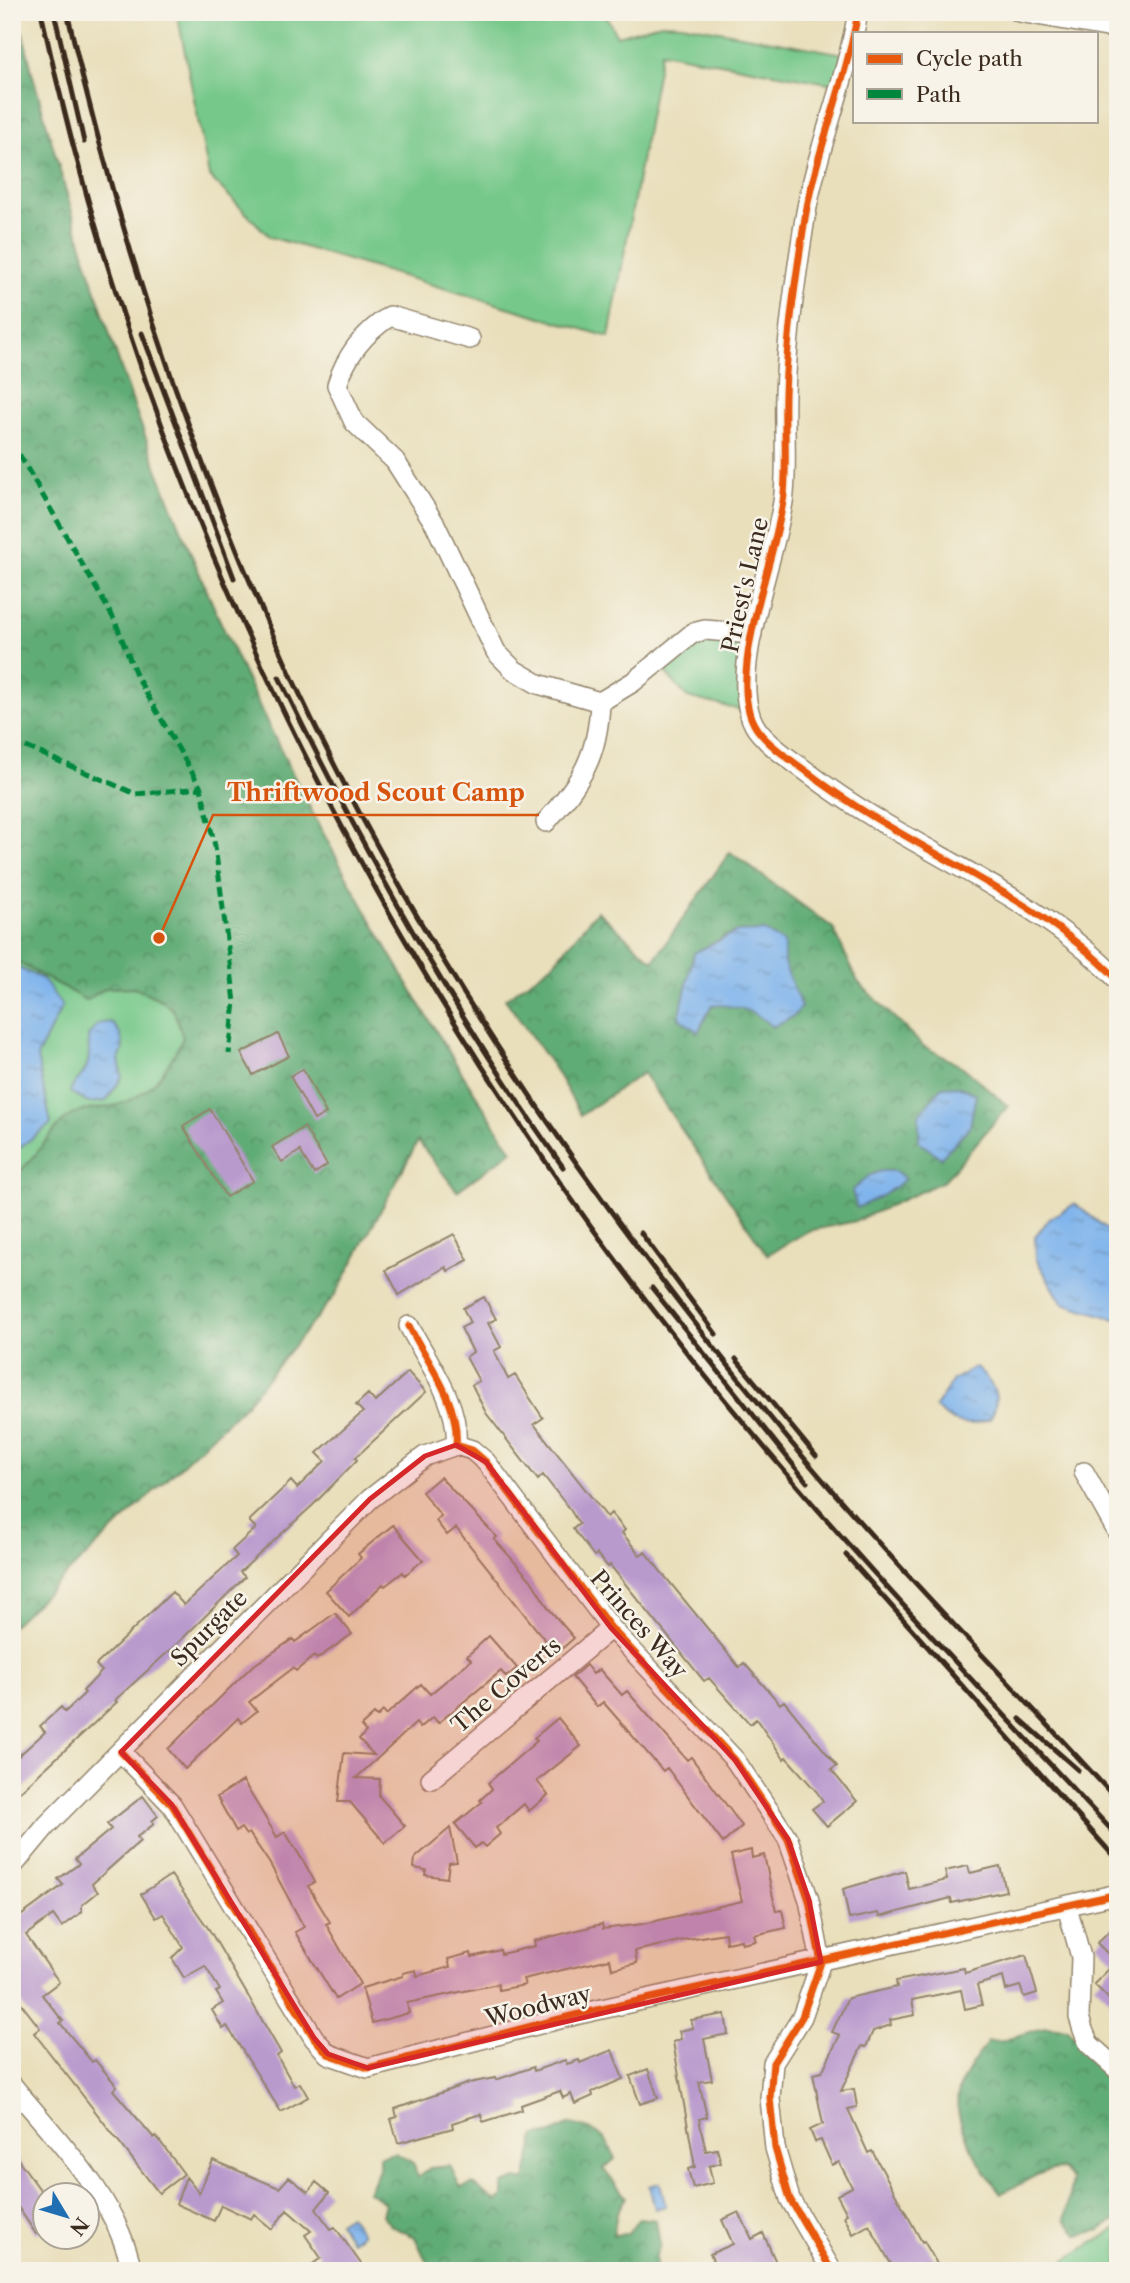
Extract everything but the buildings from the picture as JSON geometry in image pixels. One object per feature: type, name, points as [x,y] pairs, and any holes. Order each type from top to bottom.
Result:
[{"type":"street","name":"Priest's Lane","points":[[854,32],[858,12]]},
{"type":"street","points":[[1019,12],[1093,18],[1118,29]]},
{"type":"street","name":"Priest's Lane","points":[[853,35],[818,156],[806,214],[788,341],[784,493],[778,536],[752,634],[743,689],[746,706],[753,725],[774,748],[842,799],[980,877],[1035,914],[1118,981]]},
{"type":"street","points":[[470,339],[390,316],[374,327],[342,367],[337,384],[354,422],[395,461],[435,524],[496,652],[514,670],[538,684],[600,702],[633,682],[693,633],[705,630],[752,634]]},
{"type":"street","points":[[546,822],[574,789],[593,756],[599,730],[600,702]]},
{"type":"street","points":[[409,1326],[454,1411],[458,1428],[456,1445]]},
{"type":"street","name":"Princes Way","points":[[456,1445],[472,1450],[486,1462],[611,1628],[676,1694],[762,1796],[788,1839],[809,1900],[821,1962]]},
{"type":"street","name":"Spurgate","points":[[12,1867],[47,1825],[370,1499],[425,1456],[456,1445]]},
{"type":"street","points":[[1084,1472],[1118,1533]]},
{"type":"street","name":"The Coverts","points":[[431,1779],[611,1628]]},
{"type":"street","name":"Woodway","points":[[121,1752],[172,1805],[314,2038],[328,2054],[368,2068],[575,2015],[1114,1895]]},
{"type":"street","points":[[1067,1906],[1081,1957],[1079,2017],[1083,2030],[1089,2044],[1118,2070]]},
{"type":"street","points":[[821,1962],[802,2017],[773,2063],[770,2098],[775,2148],[790,2199],[832,2271]]},
{"type":"street","points":[[12,2085],[110,2207],[127,2249],[132,2271]]},
{"type":"highlighted area","points":[[456,1445],[486,1462],[611,1628],[735,1760],[788,1839],[809,1900],[821,1962],[368,2068],[328,2054],[314,2038],[172,1805],[121,1752],[370,1499],[425,1456]]},
{"type":"green space","points":[[12,12],[23,33],[79,235],[133,402],[175,515],[222,625],[273,734],[328,841],[447,1050],[512,1151],[457,1191],[418,1141],[336,1294],[246,1404],[12,1626],[12,1177],[71,1115],[122,1103],[145,1091],[162,1073],[183,1038],[174,1011],[162,1000],[133,987],[106,988],[86,1000],[12,959]]},
{"type":"green space","points":[[177,12],[604,12],[617,36],[661,23],[681,24],[849,55],[839,85],[661,52],[609,337],[270,237],[209,176]]},
{"type":"green space","points":[[752,634],[741,710],[687,697],[656,662],[681,641]]},
{"type":"green space","points":[[730,852],[833,928],[858,982],[923,1046],[963,1067],[1008,1106],[944,1181],[856,1221],[808,1231],[767,1255],[643,1073],[581,1115],[556,1071],[505,999],[552,965],[597,911],[653,961]]},
{"type":"green space","points":[[12,959],[86,1000],[106,988],[133,987],[162,1000],[174,1011],[184,1038],[165,1072],[142,1096],[53,1133],[29,1166],[12,1177]]},
{"type":"green space","points":[[1045,2027],[1067,2029],[1118,2084],[1118,2218],[1100,2230],[1078,2235],[1065,2220],[1072,2180],[1063,2169],[1038,2175],[1001,2193],[971,2147],[960,2120],[958,2095],[962,2081],[988,2042],[1002,2041]]},
{"type":"green space","points":[[570,2124],[599,2134],[612,2151],[615,2159],[603,2169],[626,2197],[617,2212],[613,2235],[628,2234],[639,2218],[656,2220],[660,2245],[656,2255],[656,2271],[431,2271],[415,2237],[391,2226],[382,2215],[385,2203],[368,2192],[379,2170],[379,2156],[395,2153],[413,2163],[418,2177],[430,2168],[450,2166],[461,2188],[473,2184],[496,2202],[503,2197],[503,2184],[517,2179],[525,2181],[535,2136],[552,2133]]},
{"type":"green space","points":[[1118,2228],[1118,2271],[1072,2271],[1065,2260]]},
{"type":"water","points":[[765,931],[784,943],[784,963],[801,1007],[794,1016],[772,1027],[759,1016],[745,1010],[712,1005],[698,1032],[679,1018],[694,953],[736,932]]},
{"type":"water","points":[[12,965],[43,979],[62,1006],[37,1057],[51,1124],[12,1153]]},
{"type":"water","points":[[111,1022],[122,1039],[123,1049],[119,1059],[122,1077],[106,1101],[88,1103],[70,1092],[88,1063],[88,1036],[98,1024]]},
{"type":"water","points":[[958,1086],[976,1094],[970,1126],[941,1158],[919,1142],[919,1114],[942,1087]]},
{"type":"water","points":[[881,1171],[896,1171],[905,1179],[884,1195],[857,1208],[852,1191],[868,1176]]},
{"type":"water","points":[[1075,1204],[1107,1229],[1118,1245],[1118,1320],[1062,1303],[1036,1259],[1035,1236],[1050,1218]]},
{"type":"water","points":[[975,1367],[994,1390],[994,1411],[990,1419],[982,1422],[960,1423],[948,1418],[935,1407],[953,1380]]},
{"type":"water","points":[[660,2183],[666,2206],[655,2209],[649,2186]]},
{"type":"water","points":[[349,2215],[362,2233],[351,2241],[338,2222]]},
{"type":"railway","points":[[41,12],[86,194],[143,373],[210,549],[288,720],[374,886],[470,1047],[575,1203],[687,1353],[843,1539],[1118,1837]]},
{"type":"railway","points":[[54,12],[84,142]]},
{"type":"railway","points":[[67,12],[111,184],[136,269],[163,353],[224,519],[294,682],[342,780],[394,876],[450,971],[571,1156],[702,1332],[854,1516],[1118,1801]]},
{"type":"railway","points":[[142,333],[234,578]]},
{"type":"railway","points":[[279,677],[342,804],[410,928],[484,1049],[563,1167]]},
{"type":"railway","points":[[641,1233],[716,1334]]},
{"type":"railway","points":[[652,1288],[807,1482]]},
{"type":"railway","points":[[736,1359],[816,1456]]},
{"type":"railway","points":[[846,1555],[1118,1861]]},
{"type":"railway","points":[[1020,1719],[1078,1770]]},
{"type":"marked path","points":[[12,426],[15,447],[115,621],[137,677],[201,788],[215,846],[235,1002],[229,1054]]},
{"type":"marked path","points":[[12,741],[136,794],[201,788]]},
{"type":"cycle path","points":[[854,32],[858,12]]},
{"type":"cycle path","points":[[853,38],[805,218],[788,350],[784,494],[748,653],[746,685],[749,712],[760,733],[790,760],[848,801],[1047,920],[1084,948],[1118,980]]},
{"type":"cycle path","points":[[409,1326],[448,1399],[456,1429],[456,1445],[472,1450],[486,1462],[611,1628],[735,1760],[788,1839],[809,1900],[821,1962],[802,2017],[773,2063],[770,2098],[775,2148],[790,2199],[832,2271]]},
{"type":"cycle path","points":[[121,1752],[172,1805],[314,2038],[328,2054],[368,2068],[575,2015],[1118,1894]]},
{"type":"place","name":"Thriftwood Scout Camp","points":[[159,938]]}]
